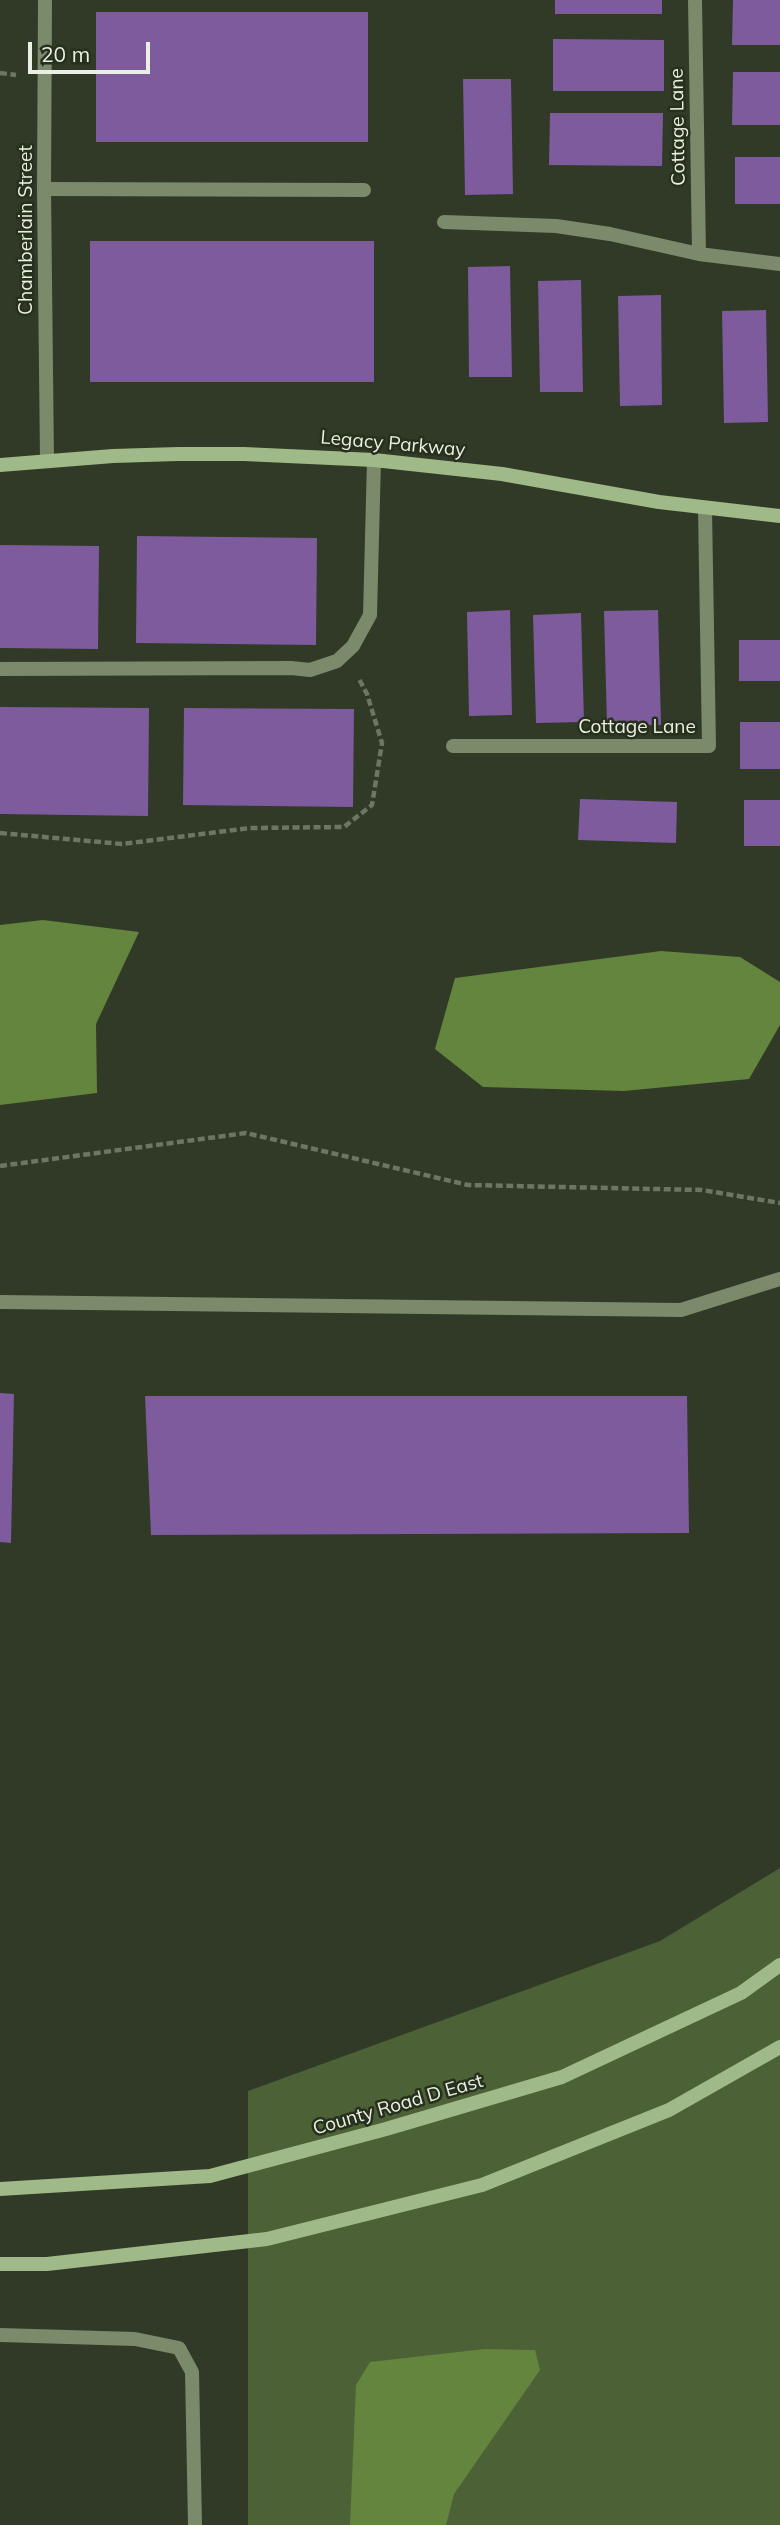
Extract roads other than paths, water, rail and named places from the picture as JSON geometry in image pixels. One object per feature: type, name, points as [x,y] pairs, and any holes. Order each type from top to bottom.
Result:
[{"type":"street","name":"Chamberlain Street","points":[[46,0],[44,189],[47,460]]},
{"type":"street","name":"Cottage Lane","points":[[695,0],[699,254]]},
{"type":"street","points":[[44,189],[364,190]]},
{"type":"street","points":[[444,222],[556,226],[610,234],[699,254],[780,264]]},
{"type":"street","name":"Legacy Parkway","points":[[0,465],[126,456],[244,454],[374,460],[502,474],[705,509],[780,516]]},
{"type":"street","points":[[0,668],[310,670],[328,665],[345,654],[359,637],[370,615],[374,460]]},
{"type":"street","name":"Cottage Lane","points":[[453,746],[709,746],[705,509]]},
{"type":"street","points":[[0,1302],[681,1310],[780,1279]]},
{"type":"street","name":"County Road D East","points":[[0,2189],[210,2176],[386,2129],[562,2077],[741,1993],[780,1965]]},
{"type":"street","points":[[0,2264],[47,2264],[267,2239],[482,2185],[669,2110],[780,2047]]},
{"type":"street","points":[[0,2335],[135,2339],[179,2348],[192,2372],[195,2525]]}]
